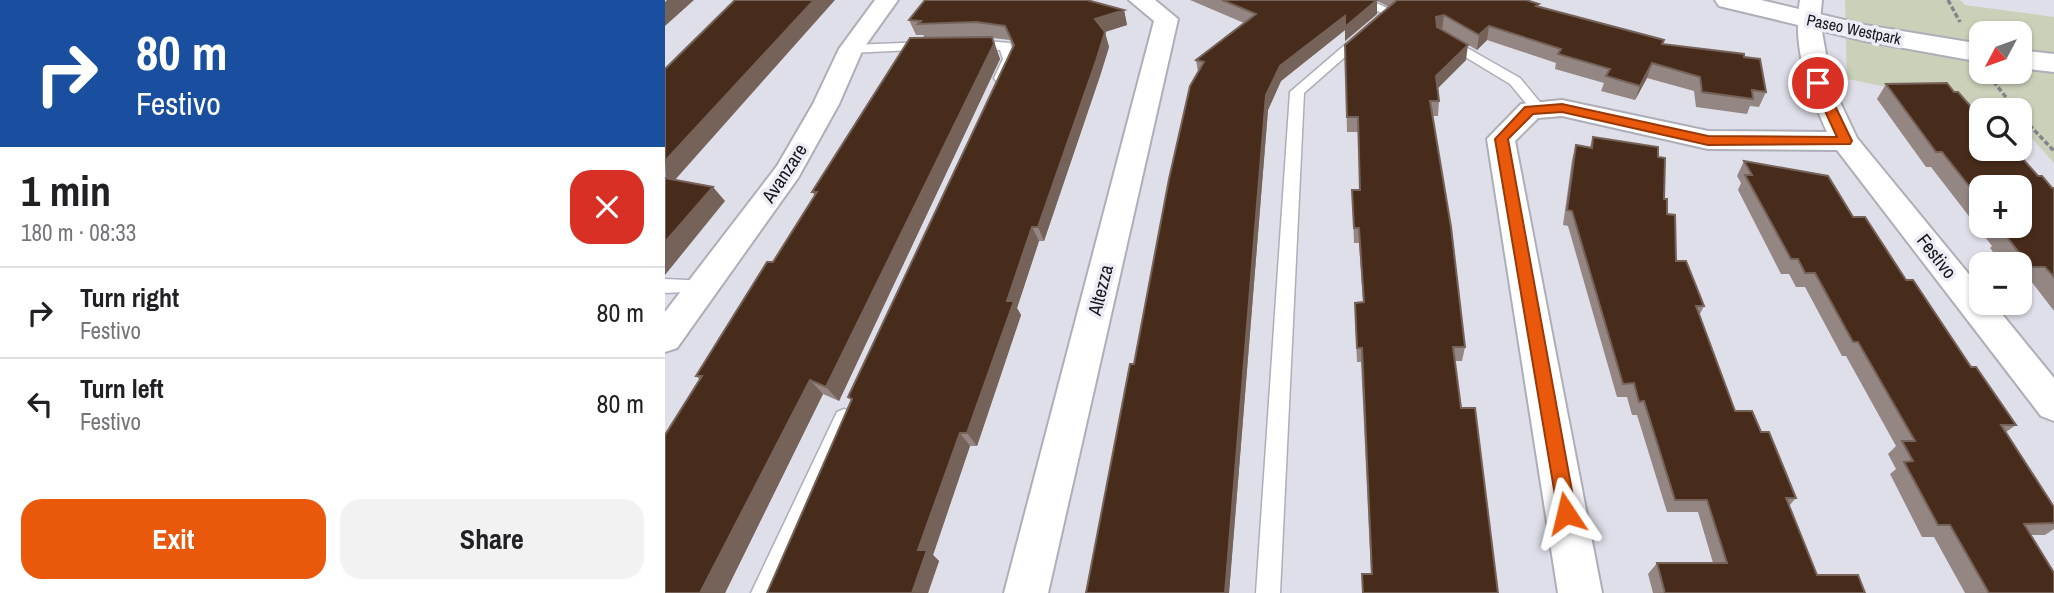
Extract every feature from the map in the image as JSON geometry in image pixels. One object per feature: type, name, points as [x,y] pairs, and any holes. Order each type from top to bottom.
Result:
[{"type":"street","name":"Avanzare","points":[[665,338],[788,171],[826,104],[851,50],[887,0]]},
{"type":"street","name":"Altezza","points":[[1026,593],[1167,19],[1140,0]]},
{"type":"street","name":"Paseo Westpark","points":[[1728,0],[1809,10],[1969,50]]},
{"type":"street","name":"Festivo","points":[[1809,10],[1818,83],[1845,141],[2054,405]]},
{"type":"street","points":[[2032,61],[2054,64]]},
{"type":"street","points":[[1580,593],[1501,139],[1530,110],[1562,108],[1708,140],[1845,141]]},
{"type":"lane","points":[[1268,593],[1297,92],[1390,12],[1358,0]]},
{"type":"lane","points":[[1441,36],[1515,81],[1539,110]]},
{"type":"lane","points":[[851,50],[982,43],[1005,46],[1010,59],[992,96]]},
{"type":"lane","points":[[665,286],[702,286]]},
{"type":"lane","points":[[763,593],[849,407]]},
{"type":"path","points":[[2032,128],[2054,151]]},
{"type":"green space","points":[[1845,0],[1960,0],[1965,5],[2054,17],[2054,163],[2032,138],[2032,98],[1969,98],[1969,103],[1847,79]]},
{"type":"building","points":[[735,0],[814,0],[665,161],[665,69]]},
{"type":"building","points":[[925,0],[1087,0],[1124,10],[1095,19],[1105,32],[1096,61],[1038,227],[1032,227],[1007,301],[1014,301],[967,433],[960,433],[918,550],[927,550],[912,593],[767,593],[852,399],[848,397],[1014,45],[1005,26],[976,22],[918,24],[921,21],[909,20]]},
{"type":"building","points":[[1222,0],[1377,0],[1345,27],[1345,16],[1280,66],[1266,95],[1225,593],[1086,593],[1169,179],[1190,86],[1204,62],[1196,60],[1256,14]]},
{"type":"building","points":[[1397,0],[1526,0],[1539,4],[1536,6],[1664,40],[1662,44],[1744,54],[1744,57],[1760,59],[1766,92],[1752,90],[1753,99],[1702,92],[1700,77],[1652,63],[1640,86],[1606,76],[1610,69],[1558,54],[1561,49],[1489,26],[1479,35],[1444,15],[1436,17],[1437,27],[1468,45],[1436,76],[1439,101],[1430,101],[1451,227],[1465,347],[1453,347],[1461,408],[1475,408],[1498,593],[1363,593],[1362,574],[1372,574],[1362,348],[1357,348],[1355,303],[1364,302],[1359,228],[1354,228],[1352,190],[1360,190],[1358,117],[1347,117],[1345,45]]},
{"type":"building","points":[[992,37],[994,44],[826,387],[810,380],[700,593],[665,593],[665,435],[702,376],[696,376],[767,262],[773,262],[817,192],[812,192],[910,38]]},
{"type":"building","points":[[1947,83],[1969,104],[1969,161],[2025,161],[2054,188],[2054,277],[2045,267],[2032,267],[2032,252],[2019,252],[2008,238],[2032,238],[2032,175],[1969,175],[1969,186],[1942,152],[1936,152],[1886,84]]},
{"type":"building","points":[[1593,137],[1658,147],[1658,157],[1665,158],[1664,199],[1667,199],[1667,214],[1675,215],[1676,261],[1686,261],[1704,306],[1696,306],[1735,411],[1752,411],[1761,432],[1769,432],[1796,498],[1786,498],[1817,575],[1858,575],[1865,593],[1665,593],[1657,563],[1727,563],[1707,500],[1675,500],[1644,401],[1639,402],[1634,383],[1623,384],[1572,211],[1567,210],[1576,145],[1592,148]]},
{"type":"building","points":[[1744,161],[1828,176],[1853,217],[1865,217],[1906,280],[1913,280],[1971,367],[1976,367],[2016,425],[2001,425],[2054,507],[2054,523],[2024,524],[2054,573],[2054,593],[1989,593],[1950,525],[1938,525],[1904,462],[1913,461],[1902,441],[1915,441],[1858,342],[1853,342],[1815,273],[1805,273],[1798,259],[1791,259],[1745,175],[1752,175]]},
{"type":"building","points":[[665,178],[713,187],[665,242]]},
{"type":"route","points":[[1566,513],[1501,139],[1530,110],[1562,108],[1708,140],[1845,141],[1818,83]]}]
